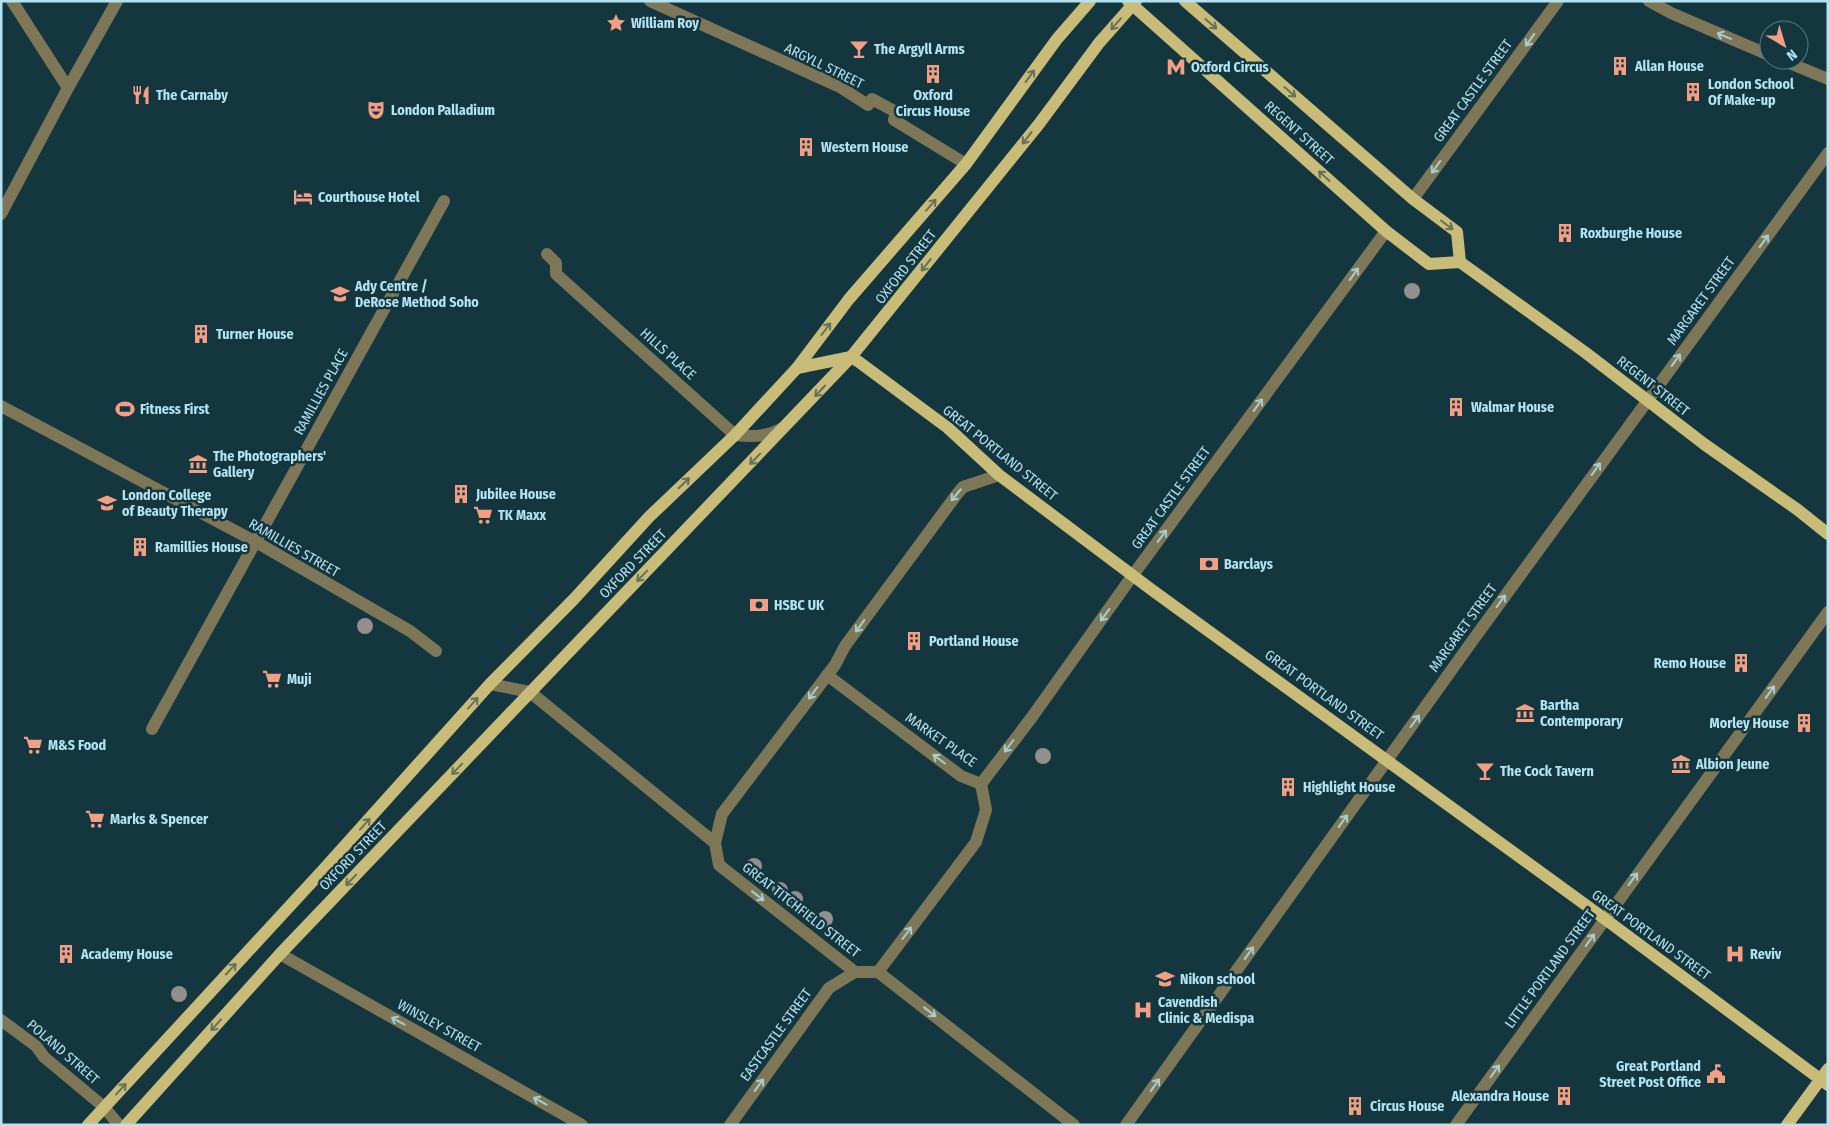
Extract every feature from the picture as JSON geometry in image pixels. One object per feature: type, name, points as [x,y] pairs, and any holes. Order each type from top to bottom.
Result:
[{"type":"main road","name":"OXFORD STREET","points":[[88,1125],[330,862],[490,684],[574,599],[649,516],[735,434],[797,368],[849,299],[966,164],[1057,39],[1090,1]]},
{"type":"main road","name":"REGENT STREET","points":[[1185,1],[1413,199],[1457,232],[1460,262]]},
{"type":"main road","name":"OXFORD STREET","points":[[126,1125],[280,954],[789,424],[851,357],[1026,139],[1132,3]]},
{"type":"main road","name":"REGENT STREET","points":[[1132,3],[1386,231],[1429,264],[1460,262],[1592,357],[1704,444],[1798,510],[1828,534]]},
{"type":"main road","points":[[797,368],[851,357]]},
{"type":"main road","name":"GREAT PORTLAND STREET","points":[[851,357],[948,428],[999,475],[1133,575],[1825,1078]]},
{"type":"main road","points":[[1787,1125],[1825,1078]]},
{"type":"street","points":[[12,1],[68,88]]},
{"type":"street","points":[[1,214],[117,1]]},
{"type":"street","name":"ARGYLL STREET","points":[[650,1],[840,88],[868,105],[872,99],[896,112],[894,120],[966,164]]},
{"type":"street","name":"GREAT CASTLE STREET","points":[[1413,199],[1558,1]]},
{"type":"street","points":[[1649,1],[1671,13],[1759,51]]},
{"type":"street","points":[[1806,70],[1828,79]]},
{"type":"street","name":"MARGARET STREET","points":[[1126,1125],[1647,400],[1828,153]]},
{"type":"street","name":"RAMILLIES PLACE","points":[[152,729],[444,201]]},
{"type":"street","name":"GREAT CASTLE STREET","points":[[981,784],[1032,717],[1133,575],[1386,231]]},
{"type":"street","name":"HILLS PLACE","points":[[547,254],[556,263],[556,274],[735,434]]},
{"type":"street","name":"RAMILLIES STREET","points":[[1,406],[256,542],[410,631],[436,651]]},
{"type":"street","points":[[735,434],[762,436],[774,433],[789,424]]},
{"type":"street","points":[[490,684],[530,692],[715,843],[722,814],[827,675],[845,646],[957,494],[964,487],[999,475]]},
{"type":"street","name":"LITTLE PORTLAND STREET","points":[[1456,1125],[1828,612]]},
{"type":"street","name":"MARKET PLACE","points":[[827,675],[961,776],[981,784],[986,810],[976,842],[878,972]]},
{"type":"street","name":"GREAT TITCHFIELD STREET","points":[[715,843],[719,865],[855,972],[878,972]]},
{"type":"street","name":"WINSLEY STREET","points":[[280,954],[582,1125]]},
{"type":"street","name":"EASTCASTLE STREET","points":[[730,1125],[829,988],[855,972]]},
{"type":"street","points":[[878,972],[1074,1125]]},
{"type":"street","name":"POLAND STREET","points":[[1,1020],[36,1046],[44,1057],[104,1108],[119,1125]]},
{"type":"place","name":"William Roy","points":[[616,23]]},
{"type":"place","name":"The Argyll Arms","points":[[859,49]]},
{"type":"place","name":"Allan House","points":[[1620,66]]},
{"type":"place","name":"Oxford Circus","points":[[1176,67]]},
{"type":"place","name":"Oxford Circus House","points":[[933,74]]},
{"type":"place","name":"London School Of Make-up","points":[[1693,92]]},
{"type":"place","name":"The Carnaby","points":[[141,95]]},
{"type":"place","name":"London Palladium","points":[[376,110]]},
{"type":"place","name":"Western House","points":[[806,147]]},
{"type":"place","name":"Courthouse Hotel","points":[[303,197]]},
{"type":"place","name":"Roxburghe House","points":[[1565,233]]},
{"type":"place","name":"Ady Centre / DeRose Method Soho","points":[[340,294]]},
{"type":"place","name":"Turner House","points":[[201,334]]},
{"type":"place","name":"Walmar House","points":[[1456,407]]},
{"type":"place","name":"Fitness First","points":[[125,409]]},
{"type":"place","name":"The Photographers' Gallery","points":[[198,464]]},
{"type":"place","name":"Jubilee House","points":[[461,494]]},
{"type":"place","name":"London College of Beauty Therapy","points":[[107,503]]},
{"type":"place","name":"TK Maxx","points":[[483,515]]},
{"type":"place","name":"Ramillies House","points":[[140,547]]},
{"type":"place","name":"Barclays","points":[[1209,564]]},
{"type":"place","name":"HSBC UK","points":[[759,605]]},
{"type":"place","name":"Portland House","points":[[914,641]]},
{"type":"place","name":"Remo House","points":[[1741,663]]},
{"type":"place","name":"Muji","points":[[272,679]]},
{"type":"place","name":"Bartha Contemporary","points":[[1525,713]]},
{"type":"place","name":"Morley House","points":[[1804,723]]},
{"type":"place","name":"M&S Food","points":[[33,745]]},
{"type":"place","name":"Albion Jeune","points":[[1681,764]]},
{"type":"place","name":"The Cock Tavern","points":[[1485,771]]},
{"type":"place","name":"Highlight House","points":[[1288,787]]},
{"type":"place","name":"Marks & Spencer","points":[[95,819]]},
{"type":"place","name":"Academy House","points":[[66,954]]},
{"type":"place","name":"Reviv","points":[[1735,954]]},
{"type":"place","name":"Nikon school","points":[[1165,979]]},
{"type":"place","name":"Cavendish Clinic & Medispa","points":[[1143,1010]]},
{"type":"place","name":"Great Portland Street Post Office","points":[[1716,1074]]},
{"type":"place","name":"Alexandra House","points":[[1564,1096]]},
{"type":"place","name":"Circus House","points":[[1355,1106]]}]
